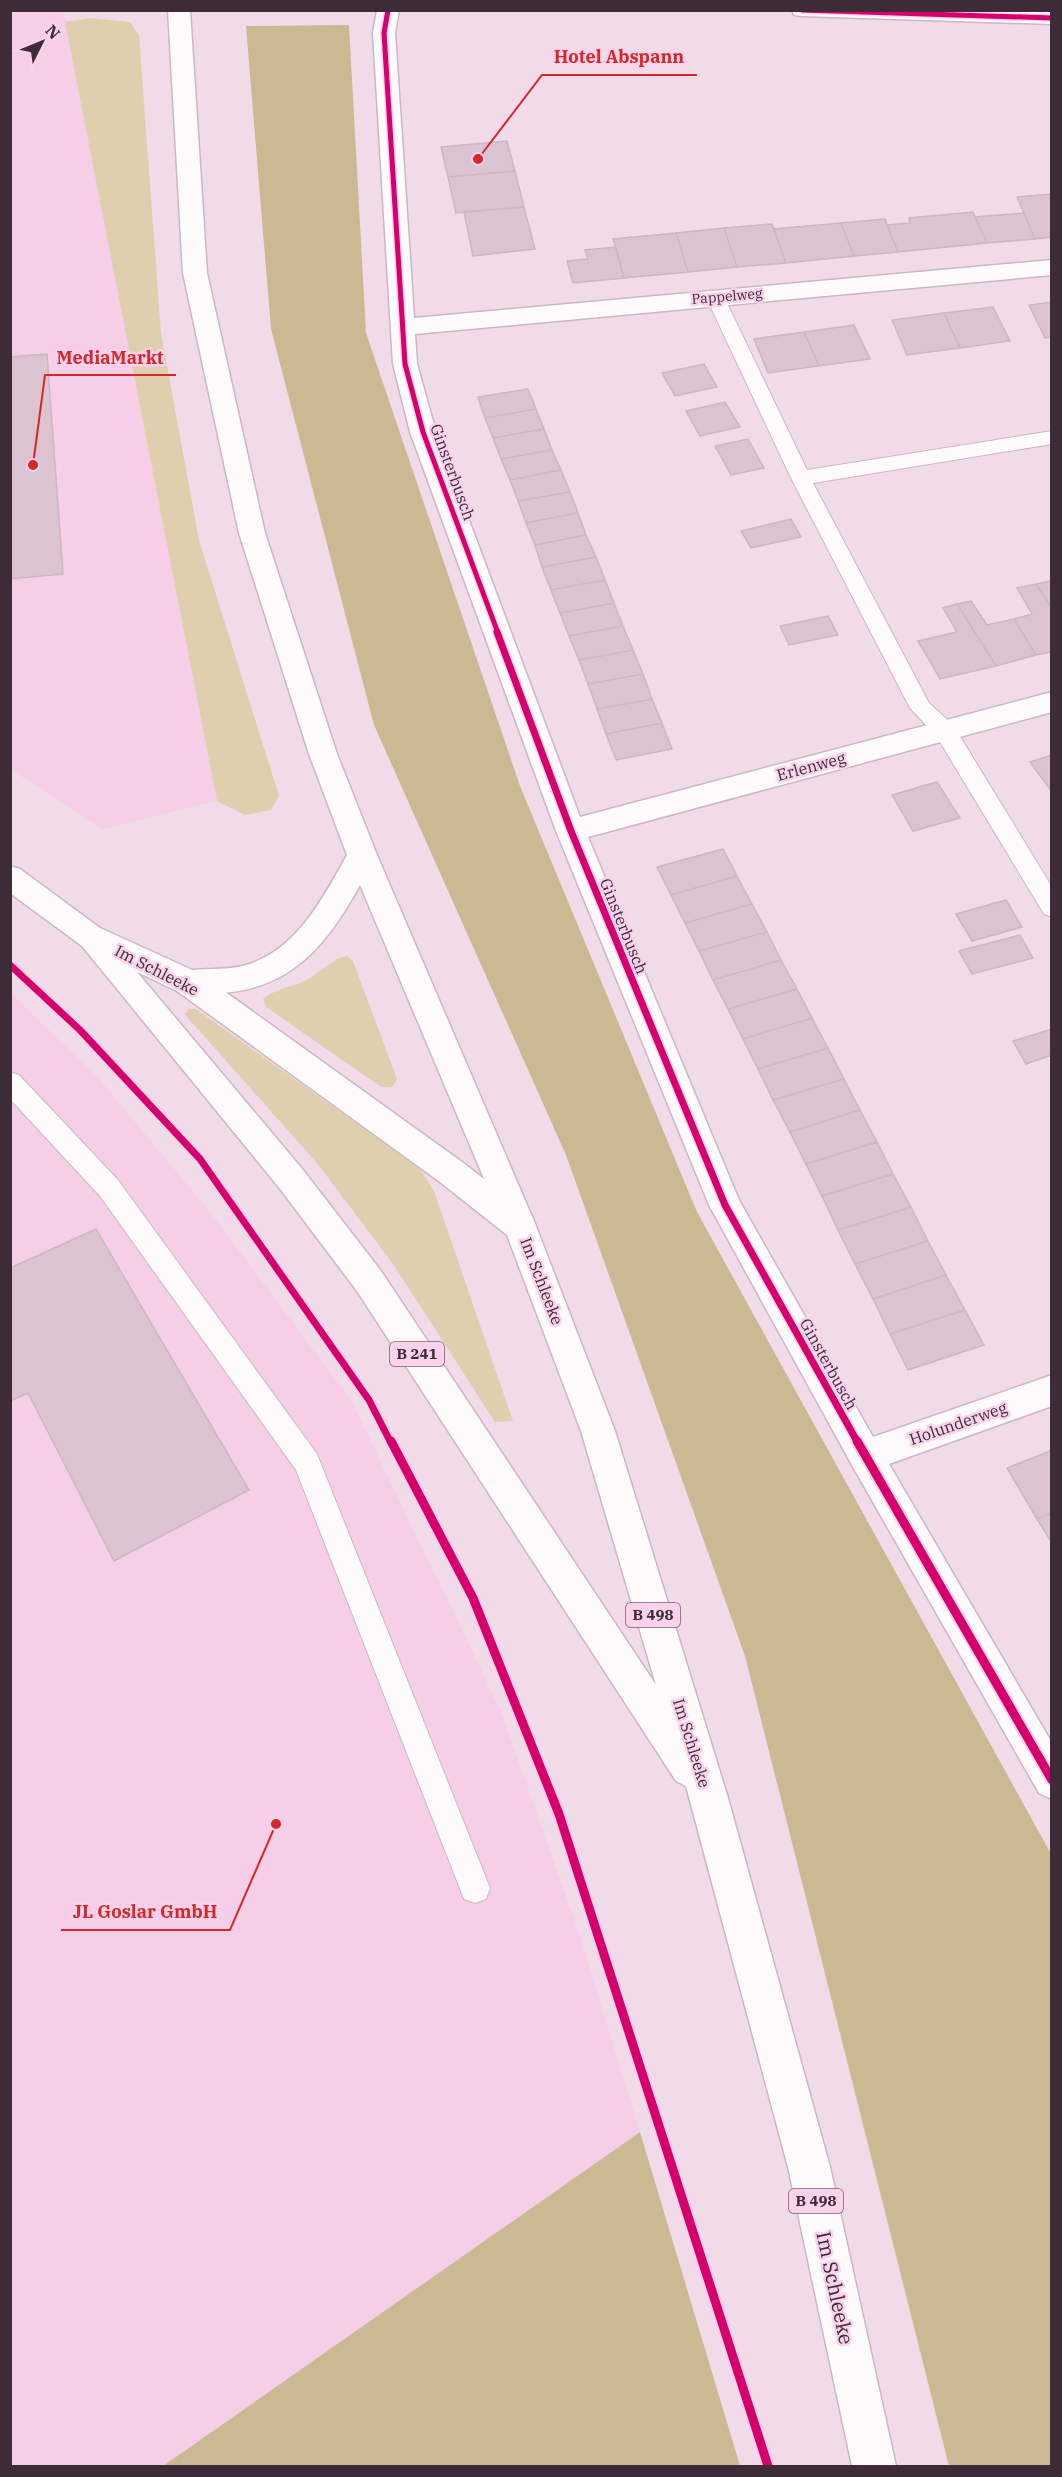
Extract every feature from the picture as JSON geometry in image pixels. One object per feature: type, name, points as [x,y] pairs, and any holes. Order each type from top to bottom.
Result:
[{"type":"main road","points":[[179,10],[179,41],[195,273],[235,468],[275,609],[322,754],[362,855],[520,1226]]},
{"type":"main road","name":"Ginsterbusch","points":[[388,10],[384,33],[405,364],[423,432],[571,831],[725,1205],[865,1456],[1052,1780]]},
{"type":"main road","points":[[802,10],[1052,18]]},
{"type":"main road","name":"Pappelweg","points":[[402,327],[1052,267]]},
{"type":"main road","name":"Erlenweg","points":[[571,831],[1052,702]]},
{"type":"main road","points":[[188,982],[252,976],[288,958],[322,926],[362,855]]},
{"type":"main road","name":"Im Schleeke","points":[[10,878],[89,936],[188,982],[451,1172],[520,1226],[598,1431],[709,1798],[809,2167],[874,2466]]},
{"type":"main road","name":"Im Schleeke","points":[[89,936],[292,1179],[369,1281],[709,1798]]},
{"type":"main road","name":"Holunderweg","points":[[865,1456],[1052,1390]]},
{"type":"lane","points":[[715,297],[801,478],[921,708],[945,730],[1052,908]]},
{"type":"lane","points":[[801,478],[1052,437]]},
{"type":"lane","points":[[10,1082],[109,1188],[307,1463],[475,1888]]},
{"type":"shaded area","points":[[10,11],[63,11],[217,801],[103,829],[11,770]]},
{"type":"shaded area","points":[[91,18],[130,22],[139,35],[161,333],[199,540],[279,796],[271,810],[245,815],[217,801],[65,22]]},
{"type":"shaded area","points":[[349,25],[366,333],[520,786],[697,1212],[1051,1854],[1051,2466],[949,2466],[745,1656],[566,1155],[374,725],[271,329],[246,26]]},
{"type":"shaded area","points":[[347,956],[353,961],[397,1079],[392,1087],[381,1087],[266,1007],[263,999],[274,992],[304,981],[332,962]]},
{"type":"shaded area","points":[[10,992],[101,1081],[211,1213],[352,1402],[501,1711],[580,1936],[640,2132],[163,2466],[11,2466]]},
{"type":"shaded area","points":[[189,1009],[196,1009],[419,1168],[434,1191],[513,1421],[495,1422],[393,1264],[317,1163],[187,1017],[185,1013]]},
{"type":"shaded area","points":[[640,2132],[740,2466],[163,2466]]},
{"type":"building","points":[[507,141],[515,171],[448,177],[441,147]]},
{"type":"building","points":[[515,171],[524,207],[456,213],[448,177]]},
{"type":"building","points":[[1052,194],[1052,237],[1035,239],[1017,197]]},
{"type":"building","points":[[524,207],[535,249],[473,256],[464,212]]},
{"type":"building","points":[[973,212],[987,243],[898,252],[887,225],[910,223],[909,218]]},
{"type":"building","points":[[1024,213],[1035,239],[987,243],[975,217]]},
{"type":"building","points":[[885,219],[898,252],[854,256],[841,223]]},
{"type":"building","points":[[841,223],[854,256],[786,263],[774,229]]},
{"type":"building","points":[[772,224],[786,263],[737,267],[724,228]]},
{"type":"building","points":[[724,228],[737,267],[688,272],[676,233]]},
{"type":"building","points":[[676,233],[688,272],[624,278],[613,239]]},
{"type":"building","points":[[616,247],[624,278],[573,283],[567,261],[588,259],[585,250]]},
{"type":"building","points":[[1052,302],[1052,337],[1045,338],[1029,305]]},
{"type":"building","points":[[993,307],[1010,341],[960,348],[944,313]]},
{"type":"building","points":[[944,313],[960,348],[907,355],[892,320]]},
{"type":"building","points":[[854,325],[870,359],[819,366],[804,332]]},
{"type":"building","points":[[804,332],[819,366],[768,373],[754,339]]},
{"type":"building","points":[[47,354],[63,574],[10,579],[10,357]]},
{"type":"building","points":[[704,364],[717,387],[675,396],[662,373]]},
{"type":"building","points":[[528,389],[536,409],[485,418],[478,397]]},
{"type":"building","points":[[725,402],[740,427],[700,436],[686,411]]},
{"type":"building","points":[[536,409],[544,429],[493,438],[485,418]]},
{"type":"building","points":[[544,429],[552,450],[501,459],[493,438]]},
{"type":"building","points":[[748,439],[764,468],[731,475],[715,446]]},
{"type":"building","points":[[552,450],[561,470],[510,480],[501,459]]},
{"type":"building","points":[[561,470],[570,492],[518,501],[510,480]]},
{"type":"building","points":[[570,492],[578,513],[526,523],[518,501]]},
{"type":"building","points":[[578,513],[586,535],[535,545],[526,523]]},
{"type":"building","points":[[791,519],[801,537],[751,548],[741,531]]},
{"type":"building","points":[[586,535],[596,557],[542,567],[535,545]]},
{"type":"building","points":[[596,557],[605,580],[551,590],[542,567]]},
{"type":"building","points":[[605,580],[614,603],[560,613],[551,590]]},
{"type":"building","points":[[1050,581],[1052,583],[1052,608],[1036,584]]},
{"type":"building","points":[[1036,584],[1052,608],[1052,652],[1036,655],[1014,619],[1032,614],[1017,588]]},
{"type":"building","points":[[971,601],[987,625],[1014,619],[1036,655],[996,666],[957,604]]},
{"type":"building","points":[[614,603],[623,626],[569,636],[560,613]]},
{"type":"building","points":[[957,604],[996,666],[940,679],[918,641],[957,632],[943,608]]},
{"type":"building","points":[[828,616],[838,635],[789,645],[780,626]]},
{"type":"building","points":[[623,626],[633,650],[579,660],[569,636]]},
{"type":"building","points":[[633,650],[643,674],[588,684],[579,660]]},
{"type":"building","points":[[643,674],[652,699],[597,709],[588,684]]},
{"type":"building","points":[[652,699],[662,723],[606,734],[597,709]]},
{"type":"building","points":[[662,723],[672,749],[616,760],[606,734]]},
{"type":"building","points":[[1052,755],[1052,792],[1030,762]]},
{"type":"building","points":[[937,782],[960,818],[913,831],[892,795]]},
{"type":"building","points":[[723,849],[737,876],[671,895],[657,867]]},
{"type":"building","points":[[737,876],[752,904],[685,923],[671,895]]},
{"type":"building","points":[[1006,900],[1022,927],[972,941],[956,914]]},
{"type":"building","points":[[752,904],[767,932],[699,951],[685,923]]},
{"type":"building","points":[[767,932],[781,960],[713,980],[699,951]]},
{"type":"building","points":[[1020,935],[1033,958],[972,974],[959,951]]},
{"type":"building","points":[[781,960],[797,989],[728,1009],[713,980]]},
{"type":"building","points":[[797,989],[812,1018],[743,1039],[728,1009]]},
{"type":"building","points":[[812,1018],[828,1048],[758,1069],[743,1039]]},
{"type":"building","points":[[1052,1029],[1052,1055],[1026,1064],[1013,1041]]},
{"type":"building","points":[[828,1048],[844,1079],[773,1100],[758,1069]]},
{"type":"building","points":[[844,1079],[860,1110],[790,1132],[773,1100]]},
{"type":"building","points":[[860,1110],[877,1142],[806,1164],[790,1132]]},
{"type":"building","points":[[877,1142],[893,1174],[822,1196],[806,1164]]},
{"type":"building","points":[[893,1174],[911,1207],[838,1230],[822,1196]]},
{"type":"building","points":[[911,1207],[928,1241],[855,1264],[838,1230]]},
{"type":"building","points":[[96,1229],[249,1490],[114,1561],[28,1393],[10,1401],[10,1268]]},
{"type":"building","points":[[928,1241],[946,1275],[873,1299],[855,1264]]},
{"type":"building","points":[[946,1275],[965,1310],[890,1334],[873,1299]]},
{"type":"building","points":[[965,1310],[984,1345],[908,1370],[890,1334]]},
{"type":"building","points":[[1052,1450],[1052,1513],[1037,1519],[1007,1468]]},
{"type":"building","points":[[1052,1513],[1052,1543],[1037,1519]]},
{"type":"cycle path","points":[[388,10],[384,33],[405,364],[423,432],[571,831],[725,1205],[865,1456],[1052,1780]]},
{"type":"cycle path","points":[[802,10],[1052,18]]},
{"type":"cycle path","points":[[10,965],[80,1030],[200,1159],[369,1400],[473,1598],[559,1814],[768,2466]]},
{"type":"place","name":"Hotel Abspann","points":[[478,159]]},
{"type":"place","name":"MediaMarkt","points":[[33,465]]},
{"type":"place","name":"JL Goslar GmbH","points":[[276,1824]]}]
